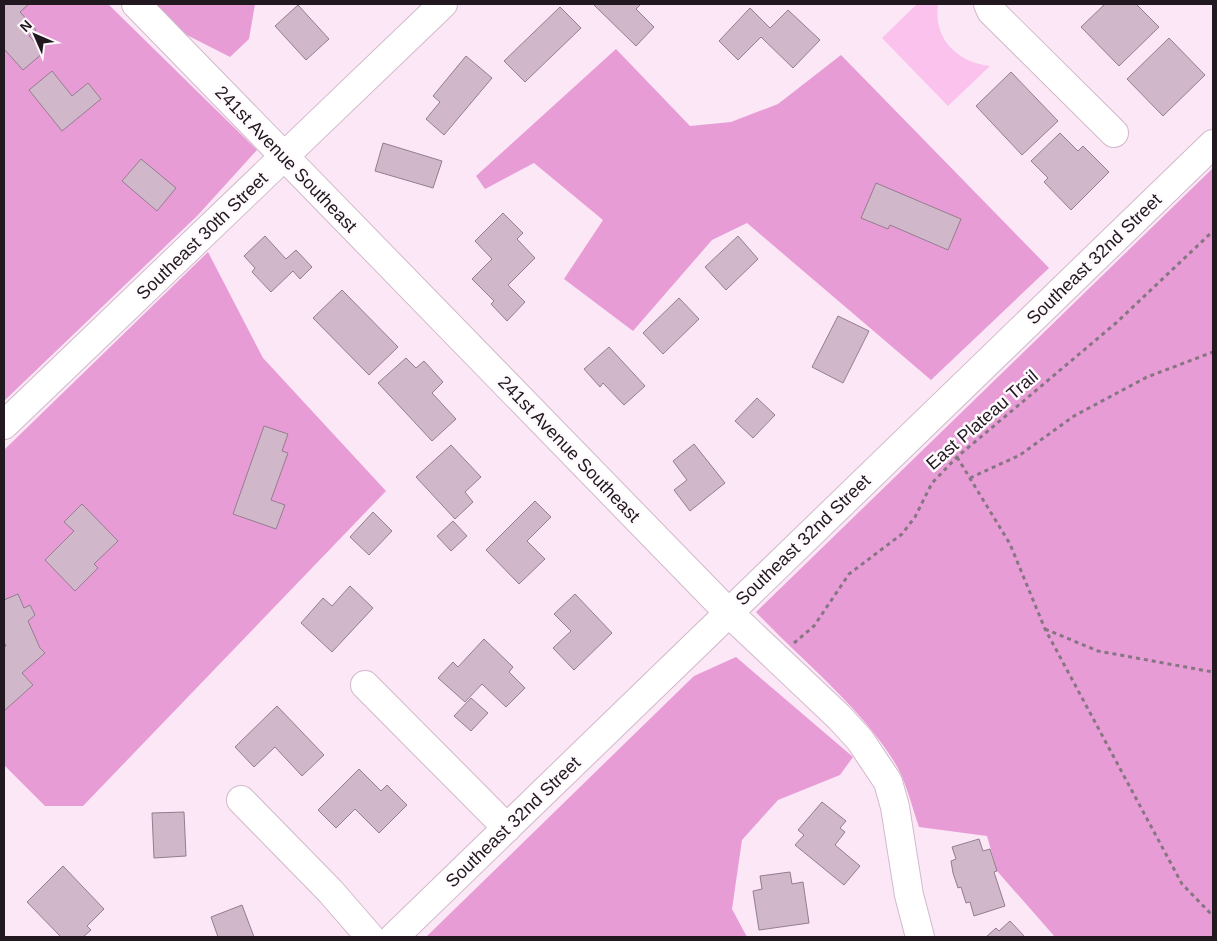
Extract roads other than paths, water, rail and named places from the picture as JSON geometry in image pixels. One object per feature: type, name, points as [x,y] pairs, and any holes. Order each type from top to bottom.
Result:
[{"type":"street","name":"241st Avenue Southeast","points":[[136,4],[728,612],[839,717],[874,759],[888,782],[895,807],[909,895],[920,937]]},
{"type":"street","name":"Southeast 30th Street","points":[[4,425],[443,4]]},
{"type":"street","points":[[990,7],[1114,133]]},
{"type":"street","name":"Southeast 32nd Street","points":[[394,937],[1213,144]]},
{"type":"street","points":[[365,685],[507,828]]},
{"type":"street","points":[[241,800],[331,892],[370,937]]}]
